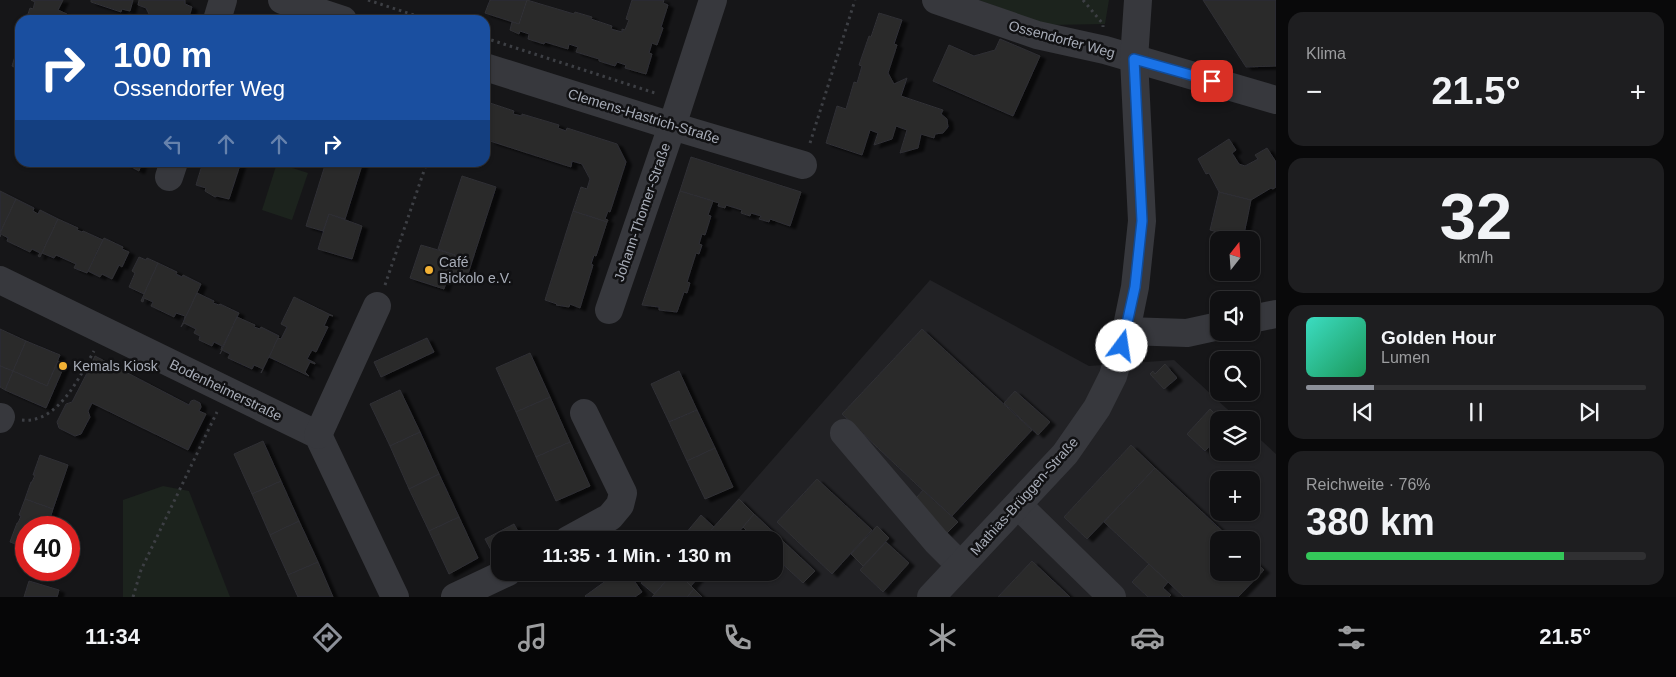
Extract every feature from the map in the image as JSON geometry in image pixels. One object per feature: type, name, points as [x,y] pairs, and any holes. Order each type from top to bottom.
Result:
[{"type":"street","points":[[218,15],[223,0]]},
{"type":"street","points":[[282,0],[328,15]]},
{"type":"street","name":"Johann-Thomer-Straße","points":[[609,310],[713,0]]},
{"type":"street","name":"Ossendorfer Weg","points":[[936,0],[1037,35],[1105,50],[1276,100]]},
{"type":"street","name":"Mathias-Brüggen-Straße","points":[[931,597],[1065,454],[1097,408],[1113,376],[1126,331],[1135,287],[1142,221],[1134,59],[1138,0]]},
{"type":"street","name":"Clemens-Hastrich-Straße","points":[[490,68],[676,114],[803,165]]},
{"type":"street","name":"Bodenheimerstraße","points":[[0,280],[318,435]]},
{"type":"street","points":[[377,306],[318,435],[395,597]]},
{"type":"street","points":[[1260,317],[1276,314]]},
{"type":"street","points":[[1126,331],[1187,333],[1210,328]]},
{"type":"street","points":[[584,413],[623,493],[620,505],[610,518],[585,531]]},
{"type":"street","points":[[844,433],[936,541],[960,565]]},
{"type":"street","points":[[1018,505],[1112,597]]},
{"type":"street","points":[[455,597],[491,580]]},
{"type":"path","points":[[368,0],[414,15]]},
{"type":"path","points":[[803,165],[856,0]]},
{"type":"path","points":[[490,40],[676,114]]},
{"type":"path","points":[[377,306],[425,167]]},
{"type":"path","points":[[0,418],[29,421],[48,414],[71,392],[106,331]]},
{"type":"path","points":[[133,597],[141,570],[228,391]]},
{"type":"shaded area","points":[[979,0],[1109,0],[1105,24],[1048,25]]},
{"type":"shaded area","points":[[276,167],[289,167],[308,173],[292,220],[262,210]]},
{"type":"shaded area","points":[[930,280],[1089,366],[1174,360],[1210,393],[1210,401],[1218,401],[1229,411],[1210,411],[1210,461],[1260,461],[1260,439],[1276,454],[1276,597],[652,597],[667,581],[783,581],[783,531],[710,531]]},
{"type":"shaded area","points":[[163,486],[189,491],[230,597],[123,597],[123,500]]},
{"type":"building","points":[[31,0],[63,0],[58,10],[67,15],[28,15],[30,8],[33,9],[35,2]]},
{"type":"building","points":[[91,0],[133,0],[130,11],[122,9],[121,12],[91,2]]},
{"type":"building","points":[[139,0],[185,0],[185,4],[192,7],[190,15],[150,15],[146,8],[138,5]]},
{"type":"building","points":[[490,0],[527,0],[519,24],[485,13]]},
{"type":"building","points":[[527,0],[574,14],[575,12],[592,17],[591,19],[612,26],[611,29],[622,32],[622,29],[625,30],[629,20],[626,19],[632,0],[664,0],[663,3],[668,5],[657,45],[652,43],[649,53],[652,54],[646,74],[625,68],[626,65],[617,62],[615,66],[599,61],[599,59],[576,52],[578,47],[569,44],[568,49],[545,42],[544,44],[528,39],[529,34],[520,31],[519,34],[510,30],[512,22],[519,24]]},
{"type":"building","points":[[1203,0],[1276,0],[1276,66],[1246,67]]},
{"type":"building","points":[[879,13],[902,20],[894,44],[897,45],[888,73],[894,84],[907,78],[901,96],[943,110],[941,114],[947,119],[948,127],[943,133],[935,134],[934,138],[921,134],[918,148],[900,153],[907,130],[896,126],[892,139],[874,145],[878,133],[870,130],[862,155],[826,143],[837,106],[846,109],[854,82],[857,83],[862,66],[859,65]]},
{"type":"building","points":[[1000,39],[1040,56],[1013,116],[933,81],[949,45],[974,56],[995,50]]},
{"type":"building","points":[[15,56],[15,68],[12,66]]},
{"type":"building","points":[[490,103],[514,111],[513,114],[522,116],[522,114],[559,125],[558,128],[566,131],[567,128],[617,144],[626,162],[610,212],[608,211],[605,219],[608,220],[607,222],[573,211],[581,187],[587,189],[590,179],[582,164],[572,161],[571,167],[490,141]]},
{"type":"building","points":[[1229,139],[1236,150],[1232,153],[1239,164],[1245,166],[1258,159],[1255,155],[1267,148],[1276,162],[1276,187],[1251,200],[1219,192],[1209,173],[1206,174],[1198,159]]},
{"type":"building","points":[[691,157],[801,192],[790,226],[770,219],[769,222],[759,219],[761,216],[751,213],[750,216],[741,213],[742,210],[726,205],[725,208],[718,206],[719,203],[680,191]]},
{"type":"building","points":[[131,167],[140,167],[139,171]]},
{"type":"building","points":[[201,167],[239,167],[229,199],[215,197],[205,191],[206,188],[196,185]]},
{"type":"building","points":[[324,167],[361,167],[345,219],[329,214],[323,231],[306,226]]},
{"type":"building","points":[[462,176],[496,187],[467,277],[450,272],[455,255],[438,249]]},
{"type":"building","points":[[0,191],[16,199],[0,233]]},
{"type":"building","points":[[680,191],[713,201],[708,215],[711,216],[705,235],[702,234],[699,244],[702,245],[699,254],[696,253],[687,282],[690,283],[687,293],[684,292],[677,312],[659,310],[659,307],[642,305]]},
{"type":"building","points":[[1219,192],[1251,200],[1245,231],[1210,230]]},
{"type":"building","points":[[16,199],[34,208],[33,211],[38,214],[40,210],[58,219],[40,257],[38,256],[40,253],[32,249],[30,252],[7,241],[8,238],[1,234],[0,237],[0,233]]},
{"type":"building","points":[[573,211],[607,222],[596,256],[594,255],[591,264],[593,265],[580,308],[570,304],[569,307],[556,305],[545,300]]},
{"type":"building","points":[[329,214],[362,226],[352,259],[318,249]]},
{"type":"building","points":[[58,219],[78,228],[77,230],[103,240],[87,273],[74,268],[76,264],[56,255],[54,258],[42,253]]},
{"type":"building","points":[[104,238],[129,252],[122,267],[119,265],[112,279],[102,274],[100,277],[88,271]]},
{"type":"building","points":[[421,245],[455,255],[444,289],[410,278]]},
{"type":"building","points":[[139,257],[158,263],[144,294],[129,287],[135,273],[132,271]]},
{"type":"building","points":[[158,263],[177,272],[176,274],[182,277],[183,275],[201,284],[184,321],[185,316],[176,313],[174,317],[151,306],[153,302],[144,298],[143,302],[141,301]]},
{"type":"building","points":[[197,293],[214,301],[213,303],[220,304],[239,313],[221,350],[222,346],[214,342],[212,346],[199,340],[200,336],[194,333],[196,329],[184,323],[181,327]]},
{"type":"building","points":[[294,297],[333,316],[329,315],[324,326],[328,327],[316,352],[312,350],[307,359],[315,363],[310,362],[305,372],[309,376],[269,357],[278,338],[281,339],[287,327],[281,324]]},
{"type":"building","points":[[237,317],[255,325],[254,327],[260,329],[261,327],[279,336],[263,369],[254,365],[252,369],[228,358],[230,354],[222,350],[220,354]]},
{"type":"building","points":[[0,329],[26,341],[13,371],[0,366]]},
{"type":"building","points":[[922,329],[1032,430],[951,517],[842,414]]},
{"type":"building","points":[[427,338],[434,352],[381,377],[374,362]]},
{"type":"building","points":[[26,341],[60,355],[47,386],[13,371]]},
{"type":"building","points":[[530,353],[550,397],[516,412],[496,368]]},
{"type":"building","points":[[95,356],[189,405],[194,400],[200,403],[199,411],[206,414],[188,450],[92,403],[88,411],[90,417],[81,434],[75,436],[59,428],[57,422],[66,404],[72,402],[88,371],[91,369],[90,367]]},
{"type":"building","points":[[58,361],[65,364],[46,408],[5,390],[13,371],[47,386]]},
{"type":"building","points":[[1165,364],[1177,378],[1164,389],[1150,374],[1153,371],[1155,374]]},
{"type":"building","points":[[0,366],[13,371],[5,390],[0,387]]},
{"type":"building","points":[[679,371],[697,410],[669,422],[651,384]]},
{"type":"building","points":[[400,390],[420,432],[390,446],[370,404]]},
{"type":"building","points":[[1015,391],[1050,422],[1038,435],[1004,403]]},
{"type":"building","points":[[550,397],[570,442],[536,457],[516,412]]},
{"type":"building","points":[[1210,409],[1212,411],[1210,411],[1210,446],[1205,451],[1187,434]]},
{"type":"building","points":[[697,410],[715,448],[687,461],[669,422]]},
{"type":"building","points":[[420,432],[439,474],[409,489],[390,446]]},
{"type":"building","points":[[263,441],[281,481],[252,494],[234,454]]},
{"type":"building","points":[[570,442],[590,486],[556,501],[536,457]]},
{"type":"building","points":[[1131,445],[1155,468],[1087,539],[1064,517]]},
{"type":"building","points":[[715,448],[733,487],[705,499],[687,461]]},
{"type":"building","points":[[40,455],[68,465],[53,509],[25,499],[35,475],[33,475]]},
{"type":"building","points":[[1155,468],[1222,531],[1210,531],[1210,581],[1253,581],[1238,597],[1184,597],[1104,522]]},
{"type":"building","points":[[439,474],[459,517],[429,531],[409,489]]},
{"type":"building","points":[[817,479],[872,530],[832,574],[777,522]]},
{"type":"building","points":[[281,481],[299,521],[270,535],[252,494]]},
{"type":"building","points":[[923,490],[958,522],[946,534],[912,503]]},
{"type":"building","points":[[25,499],[53,509],[51,516],[19,515]]},
{"type":"building","points":[[739,499],[754,514],[740,531],[710,531]]},
{"type":"building","points":[[754,514],[772,531],[747,531],[743,527]]},
{"type":"building","points":[[701,515],[714,527],[710,531],[688,531]]},
{"type":"building","points":[[459,517],[478,558],[449,574],[429,531]]},
{"type":"building","points":[[299,521],[318,562],[288,575],[270,535]]},
{"type":"building","points":[[514,524],[518,531],[500,531]]},
{"type":"building","points":[[877,526],[889,538],[863,566],[851,554]]},
{"type":"building","points":[[15,528],[15,544],[10,542]]},
{"type":"building","points":[[491,536],[491,550],[485,539]]},
{"type":"building","points":[[783,541],[815,571],[803,583],[783,564]]},
{"type":"building","points":[[886,542],[909,563],[883,592],[860,570]]},
{"type":"building","points":[[1032,561],[1070,597],[998,597]]},
{"type":"building","points":[[318,562],[333,597],[298,597],[288,575]]},
{"type":"building","points":[[1149,564],[1168,582],[1163,588],[1171,595],[1169,597],[1148,597],[1132,582]]},
{"type":"building","points":[[1260,566],[1264,570],[1260,574]]},
{"type":"building","points":[[29,581],[59,590],[57,597],[24,597]]},
{"type":"building","points":[[606,581],[634,581],[642,592],[635,597],[585,596]]},
{"type":"building","points":[[643,581],[666,581],[654,594],[641,583]]},
{"type":"building","points":[[666,581],[686,581],[694,589],[687,597],[652,597]]},
{"type":"building","points":[[686,581],[695,581],[691,586]]},
{"type":"building","points":[[694,589],[702,597],[687,597]]},
{"type":"place","name":"Café Bickolo e.V.","points":[[429,270]]},
{"type":"place","name":"Kemals Kiosk","points":[[63,366]]},
{"type":"route","points":[[1122,346],[1135,287],[1142,221],[1134,59],[1212,81]]}]
